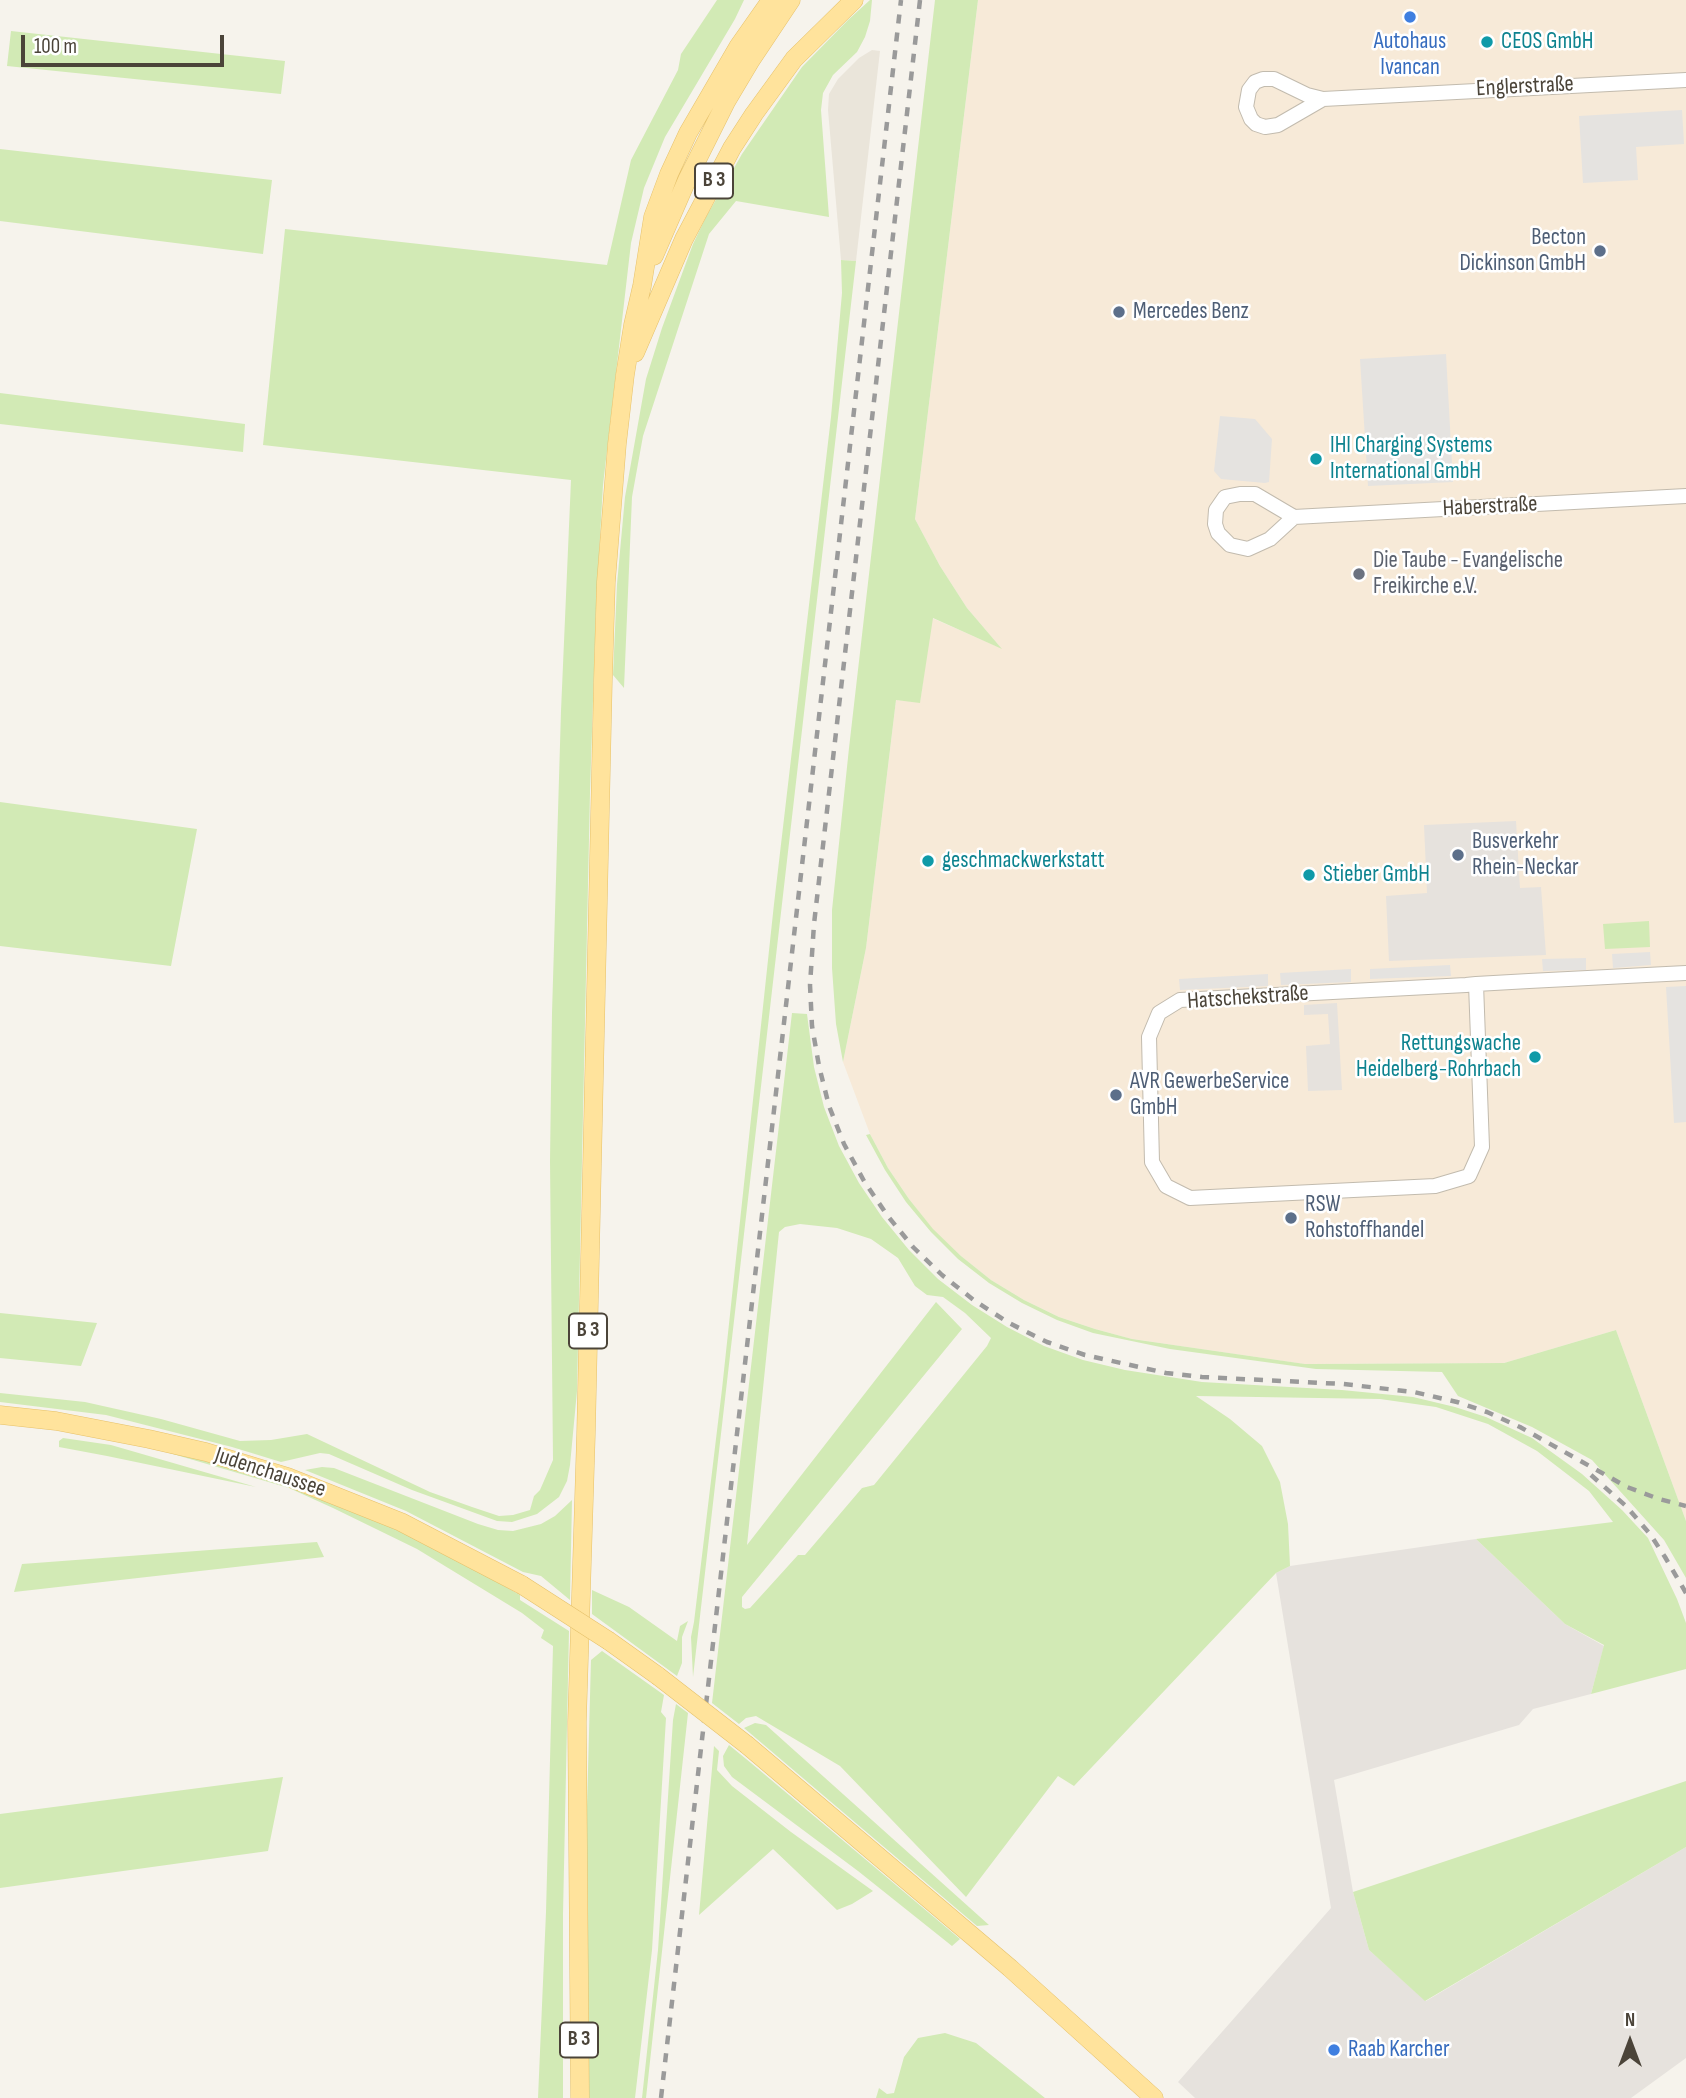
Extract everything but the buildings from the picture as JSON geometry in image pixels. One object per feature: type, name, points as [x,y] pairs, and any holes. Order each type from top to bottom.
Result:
[{"type":"main road","name":"B 3","points":[[580,2098],[577,1722],[606,582],[625,375],[653,217],[688,133],[737,47],[759,0]]},
{"type":"main road","name":"B 3","points":[[737,47],[771,0]]},
{"type":"main road","name":"B 3","points":[[642,286],[668,221],[711,131],[751,60],[791,0]]},
{"type":"main road","name":"B 3","points":[[625,375],[684,239],[732,148],[794,60],[848,5]]},
{"type":"main road","name":"Judenchaussee","points":[[0,1415],[57,1421],[149,1439],[206,1452],[288,1477],[401,1522],[522,1585],[609,1641],[747,1745],[1010,1968],[1154,2098]]},
{"type":"street","name":"Englerstraße","points":[[1323,99],[1278,125],[1265,127],[1251,119],[1246,107],[1249,90],[1255,82],[1263,79],[1275,79],[1307,95],[1323,99],[1686,79]]},
{"type":"street","points":[[1240,494],[1255,494],[1294,517],[1270,539],[1248,549],[1230,545],[1218,533],[1215,524],[1216,510],[1225,498],[1240,494]]},
{"type":"street","name":"Haberstraße","points":[[1294,517],[1686,496]]},
{"type":"street","name":"Hatschekstraße","points":[[1476,984],[1482,1147],[1469,1176],[1435,1186],[1190,1198],[1166,1186],[1153,1163],[1149,1037],[1158,1013],[1180,1000],[1476,984],[1686,973]]},
{"type":"shaded area","points":[[978,0],[1686,0],[1686,1521],[1616,1330],[1504,1363],[1304,1364],[1132,1339],[1059,1317],[991,1280],[933,1230],[888,1168],[870,1134],[843,1062],[866,948],[896,700],[920,702],[932,618],[1001,648],[967,608],[940,566],[915,519]]},
{"type":"shaded area","points":[[872,50],[880,51],[856,261],[841,260],[828,110],[829,94],[838,79],[859,58]]},
{"type":"shaded area","points":[[1682,110],[1684,144],[1636,147],[1638,180],[1583,183],[1579,116]]},
{"type":"shaded area","points":[[1446,354],[1453,482],[1368,486],[1360,359]]},
{"type":"shaded area","points":[[1220,416],[1255,419],[1272,439],[1269,482],[1221,479],[1214,471]]},
{"type":"shaded area","points":[[1516,821],[1520,888],[1541,887],[1546,955],[1389,961],[1386,896],[1427,893],[1424,825]]},
{"type":"shaded area","points":[[1650,952],[1651,965],[1613,968],[1612,954]]},
{"type":"shaded area","points":[[1586,958],[1586,970],[1543,971],[1542,959]]},
{"type":"shaded area","points":[[1450,965],[1451,976],[1370,979],[1370,969]]},
{"type":"shaded area","points":[[1351,969],[1351,982],[1281,985],[1280,973]]},
{"type":"shaded area","points":[[1268,974],[1268,986],[1180,990],[1179,979]]},
{"type":"shaded area","points":[[1686,986],[1686,1122],[1674,1123],[1666,987]]},
{"type":"shaded area","points":[[1337,1003],[1342,1090],[1308,1091],[1306,1046],[1330,1044],[1328,1014],[1304,1015],[1304,1005]]},
{"type":"shaded area","points":[[1476,1539],[1565,1624],[1604,1646],[1591,1694],[1533,1709],[1519,1725],[1334,1780],[1353,1892],[1369,1950],[1426,2001],[1686,1847],[1686,2058],[1631,2098],[1195,2098],[1178,2082],[1331,1908],[1276,1573],[1290,1566]]},
{"type":"green space","points":[[717,0],[744,0],[665,137],[644,188],[631,243],[603,485],[590,793],[577,1391],[570,1465],[567,1481],[559,1497],[537,1514],[512,1522],[497,1521],[412,1490],[329,1454],[320,1453],[281,1462],[106,1415],[0,1402],[0,1393],[85,1402],[240,1441],[271,1440],[307,1434],[430,1492],[472,1507],[499,1516],[530,1510],[534,1496],[540,1490],[553,1460],[550,1161],[552,1013],[571,480],[263,445],[285,229],[607,265],[631,160],[678,70],[681,54]]},
{"type":"green space","points":[[870,0],[870,21],[865,37],[857,52],[833,75],[823,93],[821,110],[829,217],[736,201],[709,234],[643,436],[632,497],[624,688],[613,675],[617,584],[625,497],[646,379],[662,328],[693,244],[742,154],[802,67]]},
{"type":"green space","points":[[935,0],[978,0],[915,519],[940,566],[967,608],[1002,649],[933,618],[920,703],[896,700],[866,948],[843,1062],[836,1024],[832,910]]},
{"type":"green space","points":[[11,31],[285,61],[281,94],[7,66]]},
{"type":"green space","points":[[0,149],[272,180],[263,254],[0,221]]},
{"type":"green space","points":[[841,260],[856,261],[693,1677],[691,1637],[722,1389],[774,904],[831,417],[842,293]]},
{"type":"green space","points":[[0,393],[245,424],[243,452],[0,424]]},
{"type":"green space","points":[[0,802],[197,829],[171,966],[0,946]]},
{"type":"green space","points":[[1649,921],[1650,947],[1605,949],[1603,924]]},
{"type":"green space","points":[[792,1013],[807,1014],[814,1067],[824,1107],[839,1146],[859,1183],[909,1250],[938,1279],[972,1305],[1044,1346],[1083,1360],[1125,1370],[1202,1382],[1413,1397],[1486,1417],[1532,1438],[1582,1474],[1622,1510],[1648,1538],[1686,1623],[1686,1669],[1591,1694],[1604,1645],[1565,1624],[1476,1539],[1613,1522],[1589,1491],[1537,1451],[1488,1424],[1436,1407],[1380,1399],[1196,1396],[1230,1419],[1262,1446],[1280,1482],[1288,1524],[1290,1566],[1276,1573],[1074,1786],[1058,1776],[966,1897],[840,1766],[756,1716],[746,1718],[739,1724],[712,1703]],"holes":[[[800,1224],[837,1228],[871,1239],[898,1258],[915,1286],[927,1295],[943,1297],[965,1313],[991,1338],[874,1485],[862,1488],[805,1555],[798,1555],[750,1608],[745,1609],[742,1607],[742,1597],[962,1329],[936,1302],[747,1545],[779,1232],[785,1227]]]},
{"type":"green space","points":[[870,1134],[888,1168],[933,1229],[991,1280],[1059,1317],[1132,1339],[1305,1364],[1504,1363],[1616,1330],[1686,1521],[1686,1578],[1664,1540],[1592,1460],[1532,1427],[1458,1396],[1442,1372],[1316,1369],[1170,1349],[1093,1333],[1022,1303],[989,1283],[958,1259],[931,1232],[906,1202],[885,1170],[866,1135]]},
{"type":"green space","points":[[0,1313],[97,1323],[81,1366],[0,1358]]},
{"type":"green space","points":[[100,1437],[248,1469],[362,1513],[457,1559],[520,1595],[520,1600],[569,1631],[563,1914],[563,2098],[538,2098],[553,1646],[541,1638],[544,1630],[522,1613],[417,1549],[289,1488],[166,1452]]},
{"type":"green space","points":[[63,1438],[111,1445],[256,1487],[59,1447],[59,1441]]},
{"type":"green space","points":[[334,1468],[498,1530],[513,1531],[541,1524],[555,1516],[572,1500],[570,1600],[541,1576],[523,1572],[406,1511],[305,1470]]},
{"type":"green space","points":[[317,1542],[324,1557],[14,1592],[22,1564]]},
{"type":"green space","points":[[592,1590],[629,1607],[677,1641],[680,1626],[688,1621],[682,1637],[682,1663],[677,1676],[592,1614]]},
{"type":"green space","points":[[602,1651],[664,1695],[661,1712],[666,1718],[652,1950],[635,2098],[588,2098],[586,1843],[591,1660]]},
{"type":"green space","points":[[676,1704],[688,1713],[646,2098],[642,2098],[658,1950]]},
{"type":"green space","points":[[755,1723],[766,1725],[989,1925],[977,1926],[744,1728]]},
{"type":"green space","points":[[729,1745],[960,1939],[952,1946],[858,1871],[732,1777],[724,1766],[723,1756]]},
{"type":"green space","points":[[714,1746],[719,1751],[717,1770],[732,1786],[873,1891],[837,1910],[773,1849],[699,1915]]},
{"type":"green space","points":[[283,1777],[268,1851],[0,1888],[0,1814]]},
{"type":"green space","points":[[1686,1781],[1686,1847],[1425,2001],[1369,1950],[1353,1892]]},
{"type":"green space","points":[[945,2033],[976,2043],[1045,2098],[876,2098],[879,2088],[887,2094],[894,2093],[904,2057],[918,2038]]},
{"type":"railway","points":[[661,2098],[901,0]]},
{"type":"railway","points":[[920,0],[814,924],[810,985],[812,1026],[829,1106],[844,1144],[864,1181],[913,1247],[975,1301],[1009,1323],[1047,1342],[1085,1355],[1166,1373],[1343,1384],[1414,1392],[1457,1402],[1520,1427],[1627,1487],[1686,1506]]},
{"type":"railway","points":[[1591,1475],[1626,1506],[1650,1534],[1686,1593]]},
{"type":"place","name":"Autohaus Ivancan","points":[[1410,17]]},
{"type":"place","name":"CEOS GmbH","points":[[1487,42]]},
{"type":"place","name":"Becton Dickinson GmbH","points":[[1600,251]]},
{"type":"place","name":"Mercedes Benz","points":[[1119,312]]},
{"type":"place","name":"IHI Charging Systems International GmbH","points":[[1316,459]]},
{"type":"place","name":"Die Taube - Evangelische Freikirche e.V.","points":[[1359,574]]},
{"type":"place","name":"Busverkehr Rhein-Neckar","points":[[1458,855]]},
{"type":"place","name":"geschmackwerkstatt","points":[[928,861]]},
{"type":"place","name":"Stieber GmbH","points":[[1309,875]]},
{"type":"place","name":"Rettungswache Heidelberg-Rohrbach","points":[[1535,1057]]},
{"type":"place","name":"AVR GewerbeService GmbH","points":[[1116,1095]]},
{"type":"place","name":"RSW Rohstoffhandel","points":[[1291,1218]]},
{"type":"place","name":"Raab Karcher","points":[[1334,2050]]}]
